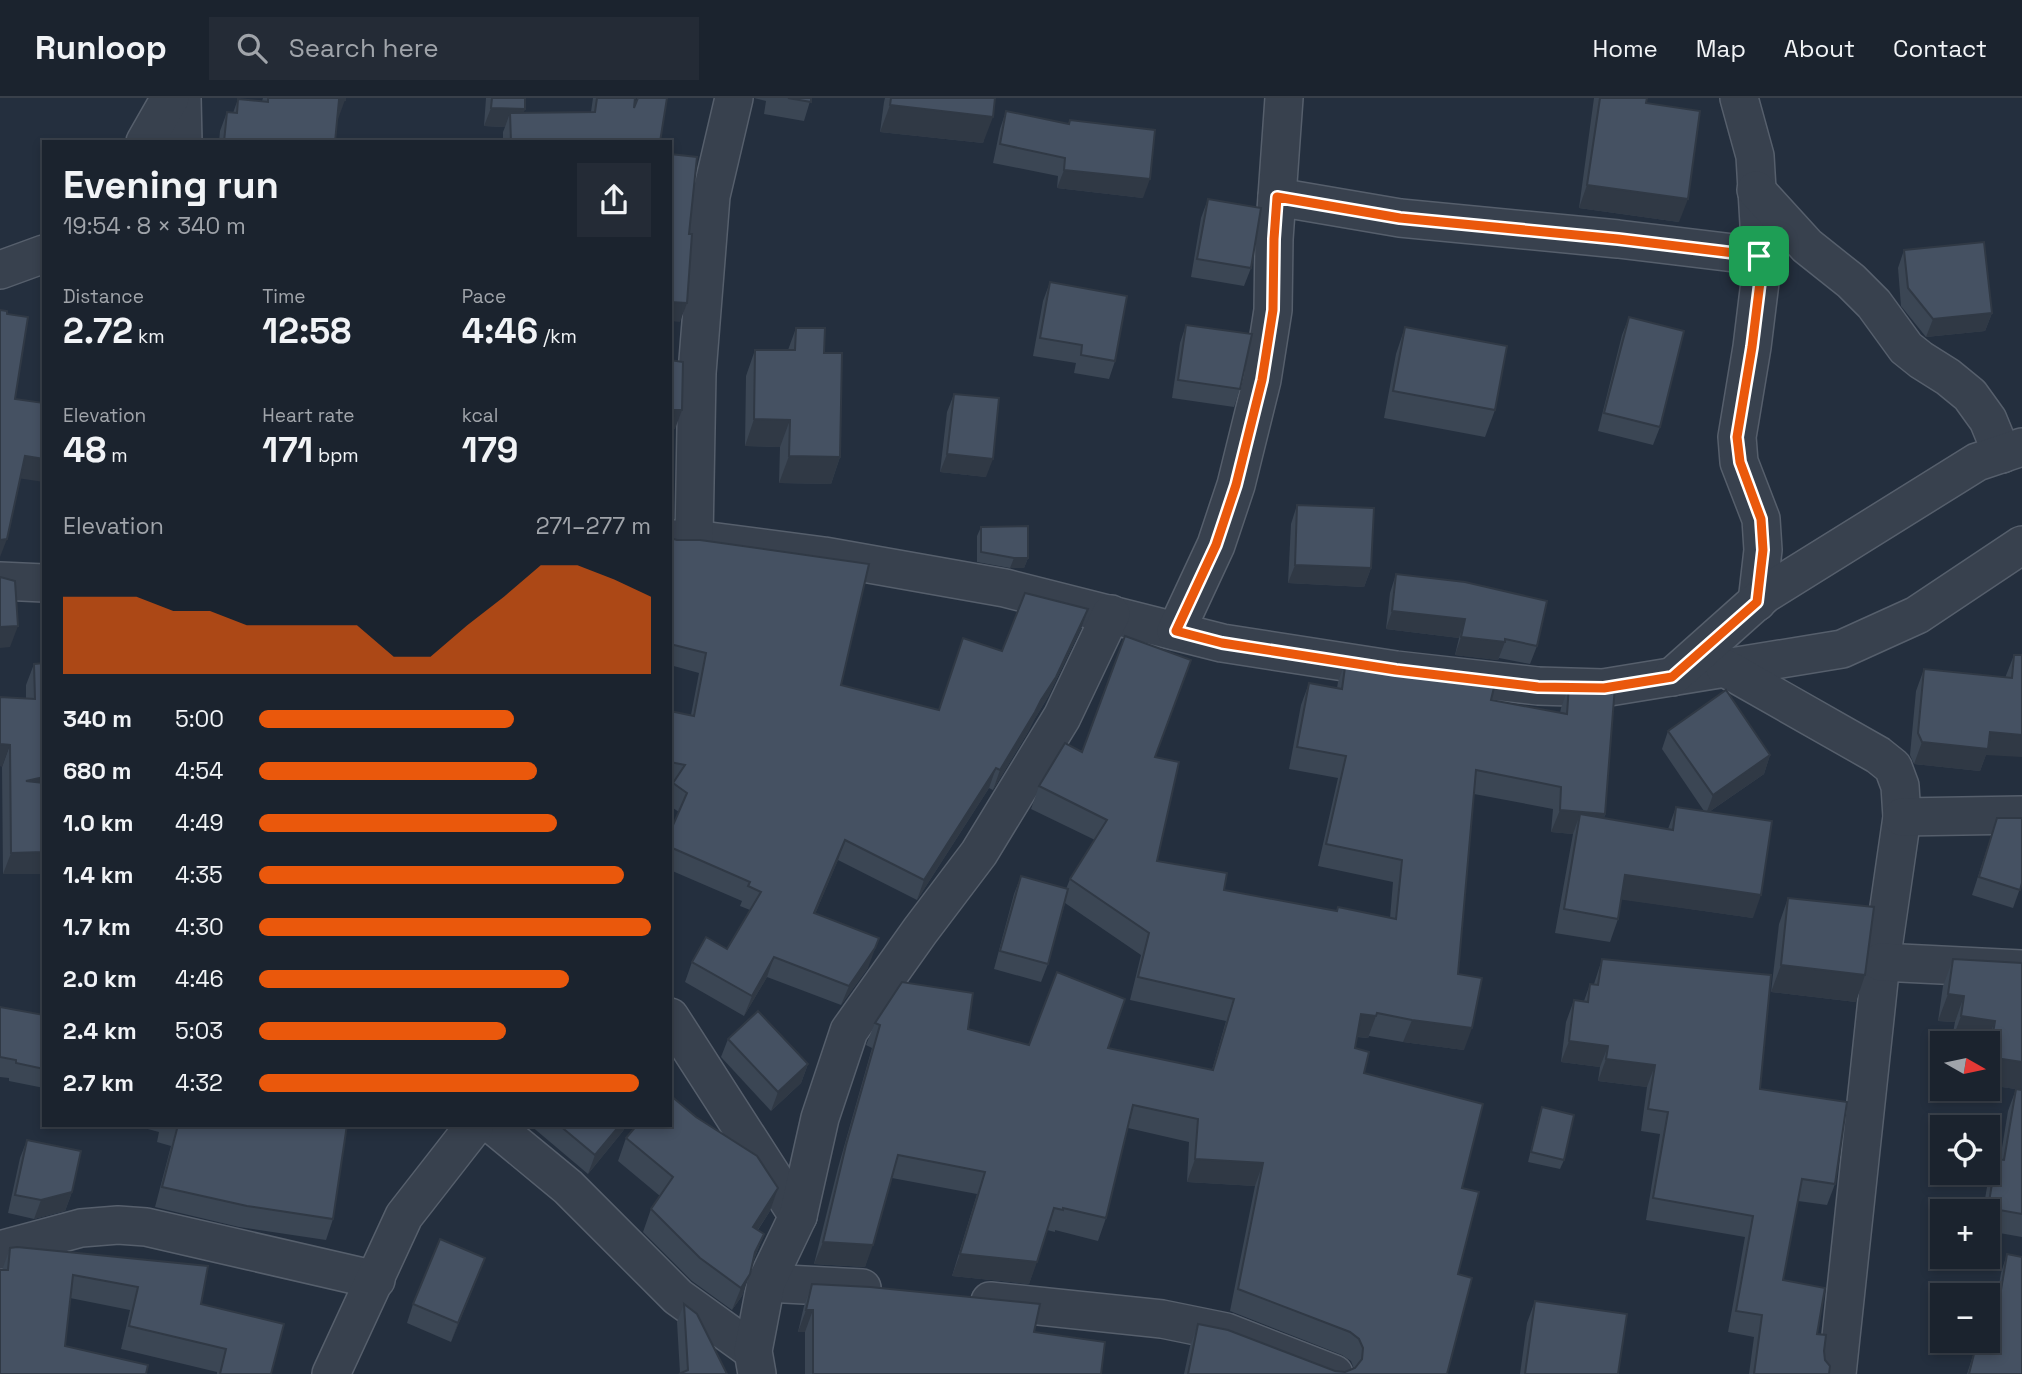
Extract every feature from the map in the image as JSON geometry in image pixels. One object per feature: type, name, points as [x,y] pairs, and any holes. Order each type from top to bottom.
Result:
[{"type":"street","points":[[146,140],[170,98]]},
{"type":"street","points":[[182,98],[183,140]]},
{"type":"street","points":[[734,98],[711,196],[682,539],[824,555],[992,586],[1222,643],[1396,670],[1538,687],[1604,688],[1842,649],[1917,615],[2022,545]]},
{"type":"street","points":[[1176,631],[1216,545],[1236,485],[1262,380],[1273,310],[1274,239],[1284,98]]},
{"type":"street","points":[[1739,98],[1755,156],[1760,282],[1737,437],[1740,462],[1761,519],[1763,550],[1757,602]]},
{"type":"street","points":[[1672,677],[1765,594],[1977,462],[2012,450],[1970,395],[1906,348],[1874,304],[1851,281],[1807,246],[1756,190]]},
{"type":"street","points":[[1277,197],[1400,218],[1759,256]]},
{"type":"street","points":[[0,270],[42,255]]},
{"type":"street","points":[[0,581],[42,583]]},
{"type":"street","points":[[755,1362],[766,1283],[798,1216],[820,1118],[849,1031],[979,853],[1062,717],[1111,614]]},
{"type":"street","points":[[1725,668],[1867,748],[1893,767],[1900,786],[1902,817],[1881,962],[1837,1374]]},
{"type":"street","points":[[1902,817],[2022,815]]},
{"type":"street","points":[[1881,962],[2022,969]]},
{"type":"street","points":[[672,1020],[798,1216]]},
{"type":"street","points":[[331,1374],[404,1216],[473,1127]]},
{"type":"street","points":[[495,1127],[568,1187],[678,1297],[755,1362]]},
{"type":"street","points":[[0,1250],[81,1228],[118,1225],[146,1227],[376,1280]]},
{"type":"street","points":[[766,1283],[890,1291]]},
{"type":"street","points":[[957,1298],[1162,1319],[1226,1332],[1334,1374]]},
{"type":"building","points":[[268,98],[345,98],[339,100],[335,140],[224,140],[227,112],[237,113],[238,99],[268,102]]},
{"type":"building","points":[[492,98],[525,98],[525,109],[491,108]]},
{"type":"building","points":[[597,98],[635,98],[634,108],[638,98],[667,98],[660,140],[511,140],[510,113],[595,112]]},
{"type":"building","points":[[788,98],[811,98],[811,102]]},
{"type":"building","points":[[891,98],[995,98],[993,117],[890,105]]},
{"type":"building","points":[[1600,98],[1647,98],[1646,103],[1700,111],[1688,199],[1587,185]]},
{"type":"building","points":[[1006,111],[1069,124],[1070,120],[1155,130],[1150,179],[1064,170],[1065,158],[1000,144]]},
{"type":"building","points":[[672,154],[697,157],[689,234],[692,234],[687,303],[672,302]]},
{"type":"building","points":[[1208,199],[1261,208],[1251,268],[1197,259]]},
{"type":"building","points":[[1984,242],[1992,313],[1933,319],[1908,288],[1904,250]]},
{"type":"building","points":[[1050,282],[1127,296],[1115,361],[1081,355],[1082,345],[1040,338]]},
{"type":"building","points":[[0,310],[7,311],[7,314],[28,317],[15,399],[42,403],[42,459],[25,456],[7,539],[0,540]]},
{"type":"building","points":[[1629,317],[1684,331],[1660,427],[1604,413]]},
{"type":"building","points":[[1186,325],[1252,334],[1240,389],[1178,380]]},
{"type":"building","points":[[1405,327],[1507,346],[1495,410],[1393,391]]},
{"type":"building","points":[[796,328],[825,328],[824,353],[842,353],[840,457],[789,456],[790,420],[754,419],[755,350],[795,350]]},
{"type":"building","points":[[672,360],[683,362],[682,410],[674,410],[672,425]]},
{"type":"building","points":[[954,394],[999,398],[993,459],[947,454]]},
{"type":"building","points":[[1297,505],[1374,508],[1371,568],[1295,565]]},
{"type":"building","points":[[1028,526],[1028,558],[981,552],[981,527]]},
{"type":"building","points":[[672,539],[700,540],[869,564],[841,685],[939,710],[963,638],[1002,651],[1025,593],[1088,609],[1056,677],[1000,770],[996,768],[924,880],[845,840],[814,913],[879,938],[849,986],[774,957],[752,996],[692,962],[706,937],[727,949],[761,892],[748,886],[750,882],[672,848],[672,827],[687,793],[673,783],[685,765],[672,762],[672,711],[694,716],[706,653],[672,644]]},
{"type":"building","points":[[1396,574],[1465,582],[1547,601],[1537,646],[1505,639],[1505,642],[1461,637],[1465,619],[1392,611]]},
{"type":"building","points":[[0,577],[15,581],[18,626],[0,627]]},
{"type":"building","points":[[1125,636],[1191,660],[1155,757],[1179,762],[1157,861],[1227,873],[1224,890],[1337,911],[1338,907],[1396,919],[1402,860],[1326,844],[1346,756],[1297,747],[1309,683],[1342,689],[1346,660],[1496,679],[1491,700],[1567,714],[1569,685],[1615,686],[1605,814],[1560,810],[1561,787],[1476,770],[1458,974],[1482,978],[1472,1028],[1377,1013],[1376,1016],[1361,1014],[1355,1048],[1369,1052],[1364,1073],[1483,1104],[1462,1188],[1479,1192],[1458,1274],[1472,1278],[1447,1374],[1188,1374],[1198,1324],[1228,1330],[1335,1371],[1345,1372],[1355,1368],[1362,1359],[1363,1348],[1359,1339],[1350,1332],[1238,1289],[1263,1163],[1195,1159],[1198,1119],[1133,1105],[1106,1218],[1054,1208],[1037,1262],[960,1254],[985,1172],[898,1155],[873,1245],[823,1242],[846,1145],[880,1025],[875,1023],[902,982],[973,993],[968,1029],[1029,1045],[1057,972],[1125,999],[1108,1048],[1213,1070],[1234,999],[1138,977],[1149,933],[1070,879],[1107,820],[1039,786],[1065,743],[1082,752]]},
{"type":"building","points":[[2014,655],[2022,655],[2022,735],[1990,732],[1988,749],[1922,742],[1918,733],[1924,669],[2012,678]]},
{"type":"building","points":[[42,663],[42,777],[26,781],[42,783],[42,852],[11,853],[10,745],[0,744],[0,697],[35,699],[34,664]]},
{"type":"building","points":[[1726,690],[1770,755],[1713,795],[1668,731]]},
{"type":"building","points":[[1676,807],[1772,821],[1761,895],[1625,875],[1618,919],[1564,909],[1580,814],[1673,830]]},
{"type":"building","points":[[1997,818],[2022,818],[2020,890],[1979,877]]},
{"type":"building","points":[[1021,876],[1068,889],[1048,964],[1000,951]]},
{"type":"building","points":[[1788,898],[1874,907],[1865,975],[1781,965]]},
{"type":"building","points":[[1602,959],[1771,975],[1760,1089],[1847,1102],[1835,1184],[1802,1179],[1783,1280],[1825,1288],[1817,1334],[1826,1335],[1824,1351],[1825,1360],[1830,1366],[1829,1374],[1754,1374],[1762,1315],[1736,1311],[1753,1216],[1653,1198],[1668,1112],[1648,1109],[1655,1065],[1606,1059],[1608,1046],[1569,1041],[1574,1000],[1588,1002],[1590,984],[1598,985]]},
{"type":"building","points":[[1953,959],[2022,963],[2022,1062],[2000,1059],[2000,1031],[1993,1031],[1995,1021],[1961,1016],[1964,996],[1948,994]]},
{"type":"building","points":[[0,1007],[42,1015],[42,1069],[0,1057]]},
{"type":"building","points":[[758,1011],[808,1064],[778,1092],[728,1039]]},
{"type":"building","points":[[2016,1089],[2022,1090],[2022,1214],[2000,1210],[2000,1199],[1989,1199],[1992,1185],[2000,1185],[2000,1160],[2004,1160]]},
{"type":"building","points":[[672,1097],[696,1117],[757,1156],[778,1188],[753,1227],[764,1234],[755,1252],[750,1274],[741,1288],[700,1258],[651,1209],[673,1177],[626,1138],[635,1127],[672,1127]]},
{"type":"building","points":[[1542,1107],[1574,1115],[1564,1160],[1531,1152]]},
{"type":"building","points":[[177,1127],[347,1127],[333,1219],[247,1206],[162,1187]]},
{"type":"building","points":[[561,1127],[618,1127],[595,1155]]},
{"type":"building","points":[[27,1140],[81,1151],[72,1192],[41,1200],[15,1195]]},
{"type":"building","points":[[440,1239],[485,1258],[458,1323],[413,1304]]},
{"type":"building","points":[[10,1248],[208,1266],[201,1304],[284,1324],[271,1374],[220,1374],[226,1349],[129,1326],[138,1287],[73,1275],[65,1346],[148,1365],[146,1374],[0,1374],[0,1270],[8,1270]]},
{"type":"building","points":[[2007,1254],[2022,1257],[2022,1374],[1969,1374],[1974,1353],[2000,1353],[2000,1296]]},
{"type":"building","points":[[812,1284],[1040,1304],[1034,1332],[1105,1342],[1101,1374],[813,1374],[813,1310],[806,1310]]},
{"type":"building","points":[[1535,1301],[1627,1314],[1618,1374],[1525,1374]]},
{"type":"building","points":[[684,1304],[697,1314],[727,1374],[679,1374],[688,1370]]},
{"type":"route","points":[[1277,197],[1400,218],[1759,256],[1760,282],[1737,437],[1740,462],[1761,519],[1763,550],[1757,602],[1672,677],[1604,688],[1538,687],[1396,670],[1222,643],[1176,631],[1216,545],[1236,485],[1262,380],[1273,310],[1277,197]]}]
